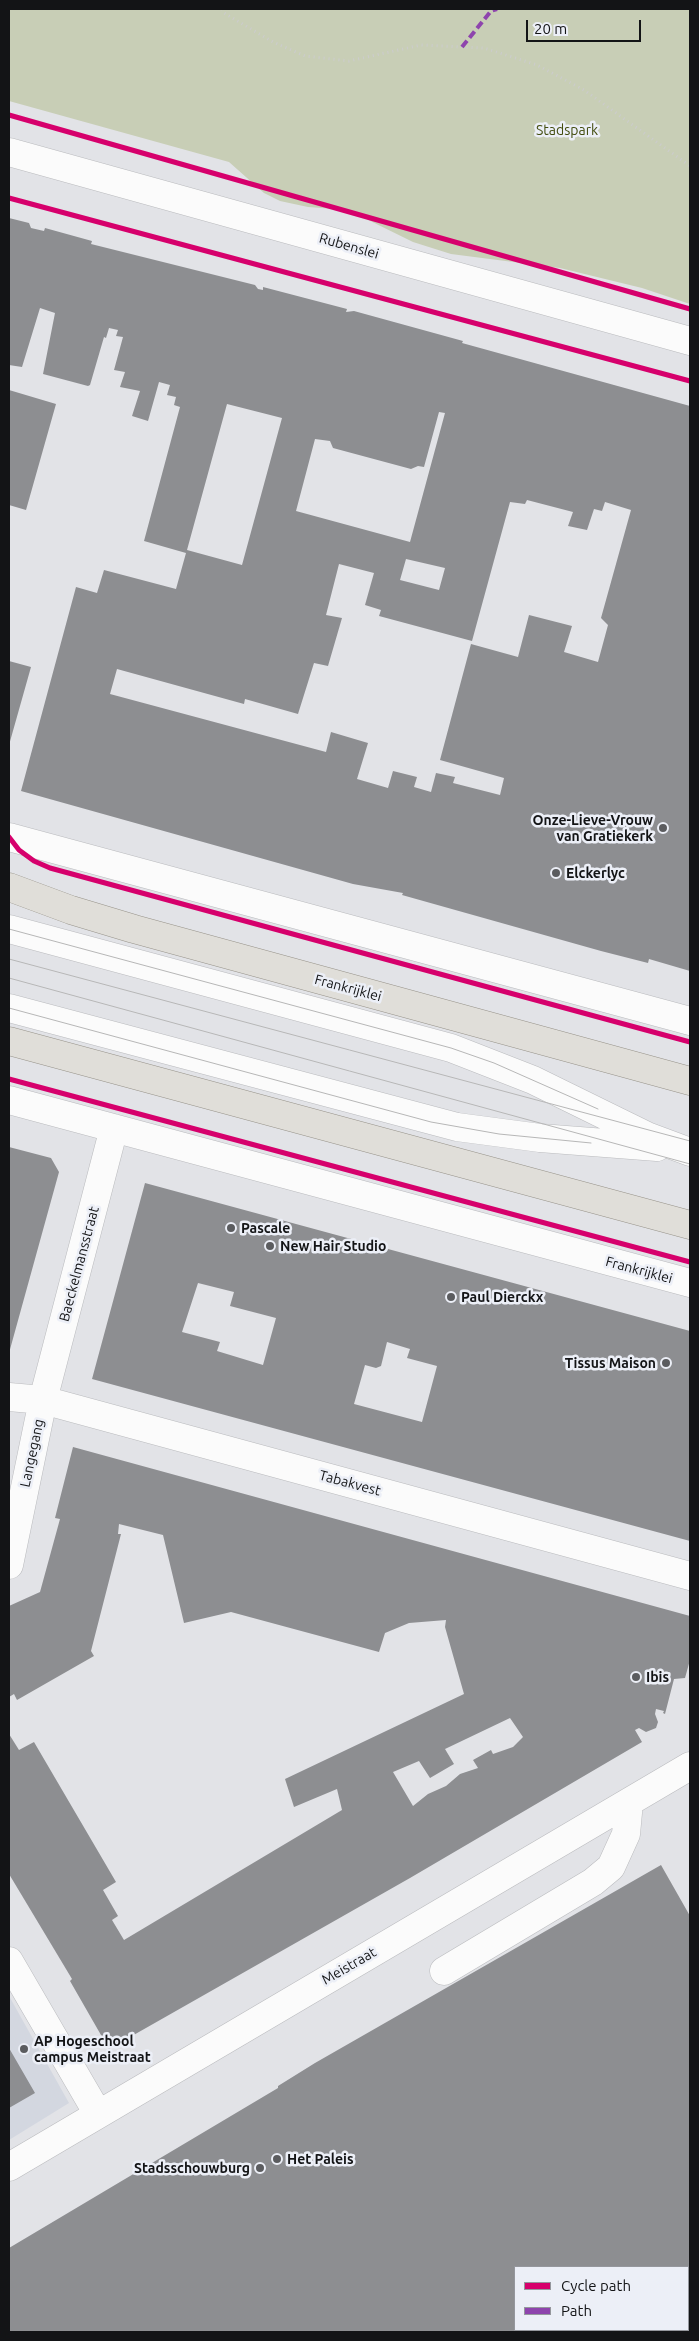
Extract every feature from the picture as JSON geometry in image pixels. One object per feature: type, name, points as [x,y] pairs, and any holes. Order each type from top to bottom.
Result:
[{"type":"main road","name":"Frankrijklei","points":[[9,886],[71,910],[134,929],[690,1081]]},
{"type":"main road","points":[[9,1041],[690,1225]]},
{"type":"street","name":"Rubenslei","points":[[9,152],[690,341]]},
{"type":"street","points":[[9,837],[690,1021]]},
{"type":"street","points":[[9,920],[111,956]]},
{"type":"street","points":[[9,928],[459,1050],[532,1080],[647,1136],[690,1152]]},
{"type":"street","points":[[9,1008],[457,1127],[540,1138],[644,1145],[690,1152]]},
{"type":"street","name":"Frankrijklei","points":[[9,1100],[690,1283]]},
{"type":"street","name":"Baeckelmansstraat","points":[[43,1400],[114,1128]]},
{"type":"street","name":"Tabakvest","points":[[9,1397],[43,1400],[690,1576]]},
{"type":"street","name":"Langegang","points":[[9,1565],[43,1400]]},
{"type":"street","name":"Meistraat","points":[[9,2167],[690,1766]]},
{"type":"street","points":[[444,1971],[593,1882],[611,1867],[626,1834],[629,1802]]},
{"type":"street","points":[[9,1961],[98,2114]]},
{"type":"path","points":[[222,9],[224,13],[273,42],[305,56],[349,61],[421,45],[484,48],[537,64],[584,90],[658,145],[690,166]]},
{"type":"shaded area","name":"AP Hogeschool campus Meistraat","points":[[9,1996],[69,2103],[9,2140]]},
{"type":"green space","name":"Stadspark","points":[[9,9],[690,9],[690,304],[642,288],[560,268],[451,254],[413,242],[348,210],[308,207],[280,201],[264,193],[229,162],[9,101]]},
{"type":"building","points":[[9,218],[29,223],[31,228],[44,231],[45,228],[92,241],[91,244],[255,285],[258,289],[263,290],[263,287],[347,309],[346,312],[354,311],[690,406],[690,971],[649,959],[648,963],[601,951],[402,895],[403,893],[353,884],[21,791],[76,587],[97,593],[104,570],[176,589],[186,553],[144,541],[180,407],[174,405],[176,397],[167,395],[170,385],[159,382],[148,421],[132,416],[140,391],[120,387],[125,372],[114,370],[123,337],[116,336],[118,330],[109,328],[106,338],[104,337],[90,385],[43,374],[55,313],[40,308],[22,367],[9,365]],"holes":[[[227,404],[282,418],[242,565],[187,550]],[[439,412],[445,413],[410,542],[296,511],[315,439],[330,441],[333,448],[411,469],[418,466],[424,467]],[[527,500],[573,512],[568,526],[587,530],[594,509],[602,511],[605,502],[631,510],[601,618],[608,625],[598,662],[564,652],[572,626],[529,615],[518,657],[471,644],[440,760],[504,778],[500,795],[453,783],[455,777],[436,773],[431,792],[414,787],[417,777],[393,771],[388,788],[357,779],[368,743],[331,732],[326,752],[110,694],[117,669],[244,704],[245,699],[298,714],[314,663],[328,666],[342,618],[326,615],[339,564],[374,573],[365,605],[381,610],[379,616],[472,641],[510,502],[525,504]],[[406,559],[445,568],[439,590],[400,580]]]},
{"type":"building","points":[[9,390],[56,404],[26,510],[9,505]]},
{"type":"building","points":[[9,661],[31,667],[9,745]]},
{"type":"building","points":[[9,1147],[51,1158],[59,1172],[9,1353]]},
{"type":"building","points":[[145,1183],[690,1331],[690,1541],[92,1379]],"holes":[[[198,1283],[234,1292],[230,1306],[276,1318],[263,1365],[217,1351],[220,1342],[182,1332]],[[387,1342],[410,1349],[407,1358],[437,1366],[422,1422],[354,1404],[365,1365],[376,1368],[381,1366]]]},
{"type":"building","points":[[73,1447],[690,1616],[690,1660],[685,1678],[674,1679],[665,1714],[663,1713],[664,1711],[656,1709],[655,1714],[658,1722],[656,1728],[646,1732],[639,1728],[635,1730],[642,1742],[410,1878],[109,2049],[70,1981],[72,1979],[9,1874],[9,1734],[19,1750],[34,1742],[116,1882],[103,1890],[118,1916],[112,1920],[124,1940],[342,1810],[337,1789],[294,1807],[285,1779],[464,1694],[445,1627],[446,1620],[409,1623],[385,1633],[379,1652],[231,1612],[184,1623],[163,1535],[119,1524],[118,1534],[121,1534],[91,1651],[94,1656],[17,1700],[14,1694],[9,1697],[9,1606],[40,1592],[60,1519],[55,1518]],"holes":[[[510,1718],[523,1737],[513,1747],[493,1754],[491,1750],[473,1760],[478,1768],[460,1774],[446,1786],[428,1794],[413,1806],[393,1772],[419,1761],[430,1778],[454,1764],[445,1749]]]},
{"type":"building","points":[[661,1865],[690,1916],[690,2321],[689,2266],[514,2266],[514,2331],[674,2331],[9,2332],[9,2248],[278,2088],[278,2086]]},
{"type":"building","points":[[9,2048],[35,2093],[9,2108]]},
{"type":"tram line","points":[[9,929],[451,1048],[494,1063],[598,1109]]},
{"type":"tram line","points":[[9,959],[690,1141]]},
{"type":"tram line","points":[[9,978],[690,1164]]},
{"type":"tram line","points":[[9,1008],[431,1122],[499,1134],[591,1143]]},
{"type":"marked path","points":[[462,47],[491,11],[497,9]]},
{"type":"cycle path","points":[[9,115],[690,309]]},
{"type":"cycle path","points":[[9,198],[690,381]]},
{"type":"cycle path","points":[[9,837],[19,850],[34,861],[50,868],[690,1042]]},
{"type":"cycle path","points":[[9,1079],[690,1262]]},
{"type":"place","name":"Onze-Lieve-Vrouw van Gratiekerk","points":[[663,828]]},
{"type":"place","name":"Elckerlyc","points":[[556,873]]},
{"type":"place","name":"Pascale","points":[[231,1228]]},
{"type":"place","name":"New Hair Studio","points":[[270,1246]]},
{"type":"place","name":"Paul Dierckx","points":[[451,1297]]},
{"type":"place","name":"Tissus Maison","points":[[666,1363]]},
{"type":"place","name":"Ibis","points":[[636,1677]]},
{"type":"place","name":"AP Hogeschool campus Meistraat","points":[[24,2049]]},
{"type":"place","name":"Het Paleis","points":[[277,2159]]},
{"type":"place","name":"Stadsschouwburg","points":[[260,2168]]}]
